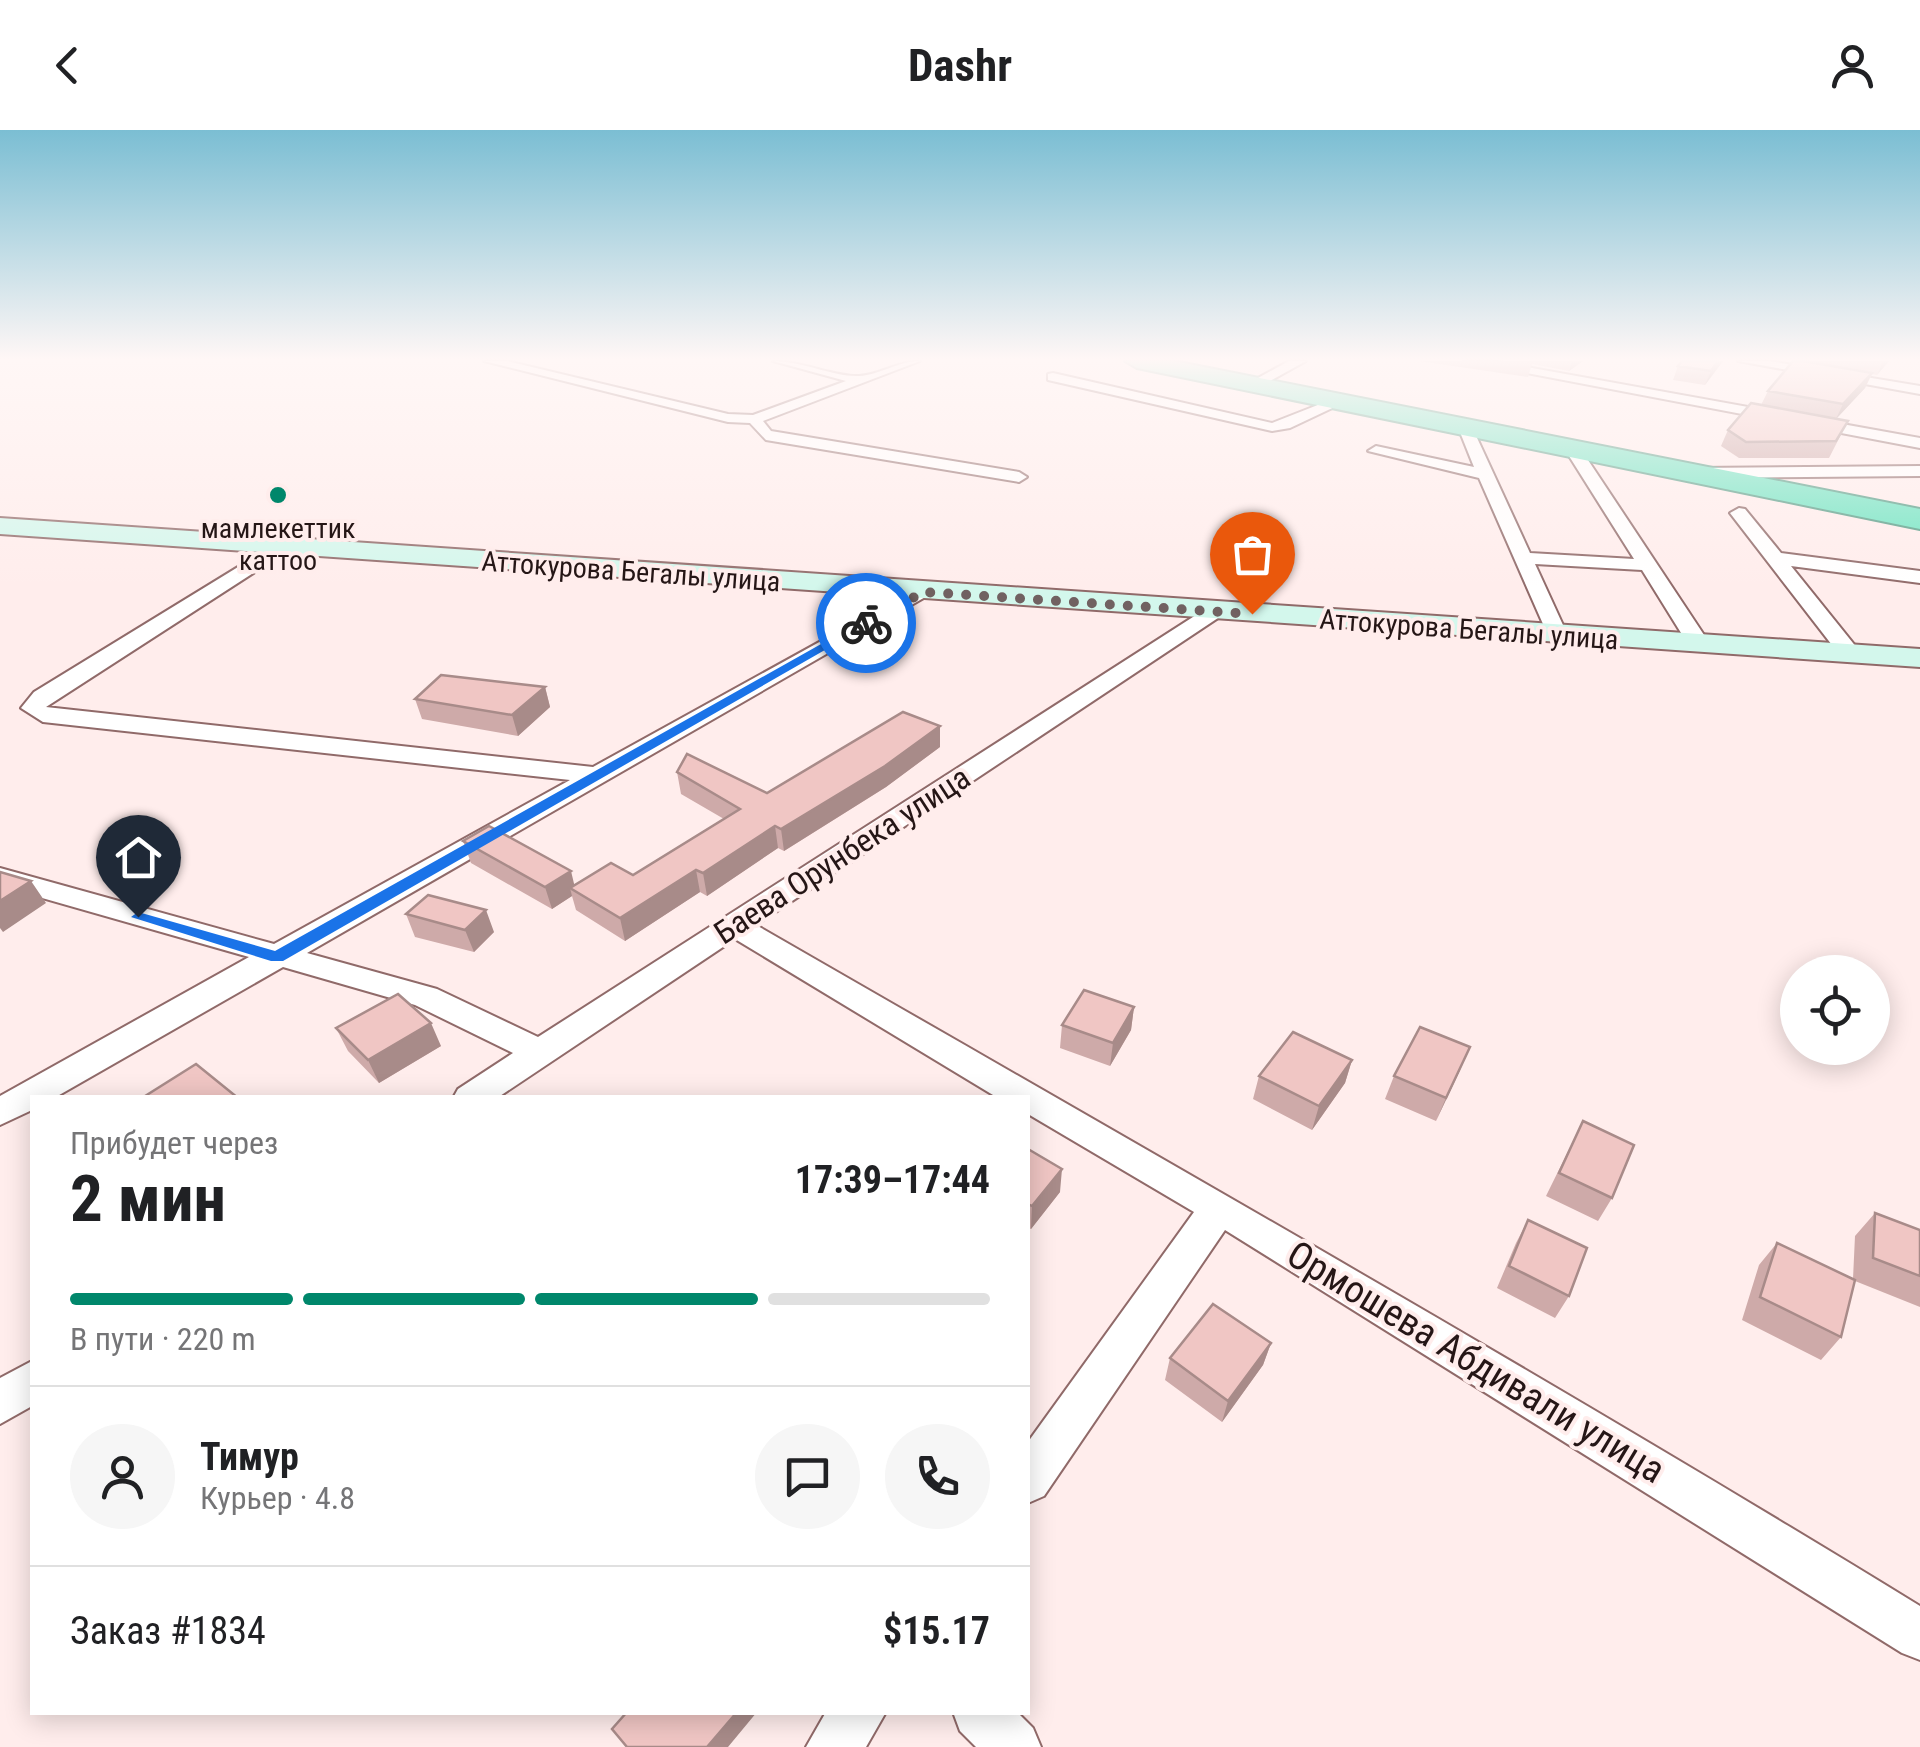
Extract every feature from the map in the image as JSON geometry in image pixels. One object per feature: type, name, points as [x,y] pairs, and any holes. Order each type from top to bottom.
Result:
[{"type":"highway","points":[[1513,436],[1920,518]]},
{"type":"main road","name":"Аттокурова Бегалы улица","points":[[0,526],[1920,658]]},
{"type":"street","points":[[772,436],[1020,477]]},
{"type":"street","points":[[1468,436],[1557,636]]},
{"type":"street","points":[[1884,436],[1920,443]]},
{"type":"street","points":[[1572,448],[1700,644]]},
{"type":"street","points":[[1376,451],[1485,474]]},
{"type":"street","points":[[1696,472],[1920,471]]},
{"type":"street","points":[[1739,514],[1850,653]]},
{"type":"street","points":[[282,546],[42,697],[34,708],[43,715],[594,776]]},
{"type":"street","points":[[1522,558],[1648,565]]},
{"type":"street","points":[[1775,558],[1920,577]]},
{"type":"street","points":[[30,1095],[924,592]]},
{"type":"street","name":"Баева Орунбека улица","points":[[474,1095],[1214,612]]},
{"type":"street","points":[[0,878],[426,997],[539,1052]]},
{"type":"street","name":"Ормошева Абдивали улица","points":[[733,925],[1022,1095]]},
{"type":"street","points":[[0,1112],[30,1095]]},
{"type":"street","name":"Ормошева Абдивали улица","points":[[1030,1100],[1219,1207],[1632,1455],[1920,1635]]},
{"type":"street","points":[[1030,1477],[1219,1207]]},
{"type":"street","points":[[0,1402],[30,1383]]},
{"type":"street","points":[[833,1747],[858,1715]]},
{"type":"street","points":[[983,1715],[1014,1747]]},
{"type":"building","points":[[1738,436],[1839,436],[1836,441],[1746,442]]},
{"type":"building","points":[[441,675],[545,687],[512,715],[415,699]]},
{"type":"building","points":[[903,712],[940,726],[885,766],[781,829],[775,826],[703,873],[696,870],[620,918],[570,888],[611,863],[633,875],[740,809],[677,772],[687,754],[767,793]]},
{"type":"building","points":[[489,826],[571,871],[545,887],[463,841]]},
{"type":"building","points":[[0,872],[31,881],[0,901]]},
{"type":"building","points":[[428,895],[486,910],[465,930],[406,914]]},
{"type":"building","points":[[1084,990],[1134,1007],[1113,1043],[1062,1025]]},
{"type":"building","points":[[398,994],[431,1023],[368,1060],[336,1028]]},
{"type":"building","points":[[1420,1027],[1470,1047],[1446,1098],[1394,1076]]},
{"type":"building","points":[[1293,1032],[1352,1060],[1319,1106],[1259,1076]]},
{"type":"building","points":[[196,1064],[234,1095],[147,1095]]},
{"type":"building","points":[[1583,1121],[1634,1145],[1612,1198],[1559,1173]]},
{"type":"building","points":[[1030,1150],[1062,1169],[1030,1205]]},
{"type":"building","points":[[1875,1213],[1920,1230],[1920,1276],[1873,1258]]},
{"type":"building","points":[[1528,1220],[1587,1248],[1569,1296],[1509,1266]]},
{"type":"building","points":[[1777,1243],[1855,1280],[1841,1337],[1760,1297]]},
{"type":"building","points":[[1213,1304],[1271,1343],[1228,1401],[1170,1358]]},
{"type":"building","points":[[624,1715],[734,1715],[707,1747],[627,1747],[612,1729]]},
{"type":"way so far","points":[[866,623],[924,592],[1252,614]]},
{"type":"place","name":"мамлекеттик каттоо","points":[[278,495]]},
{"type":"route","points":[[138,917],[277,957],[866,623]]}]
